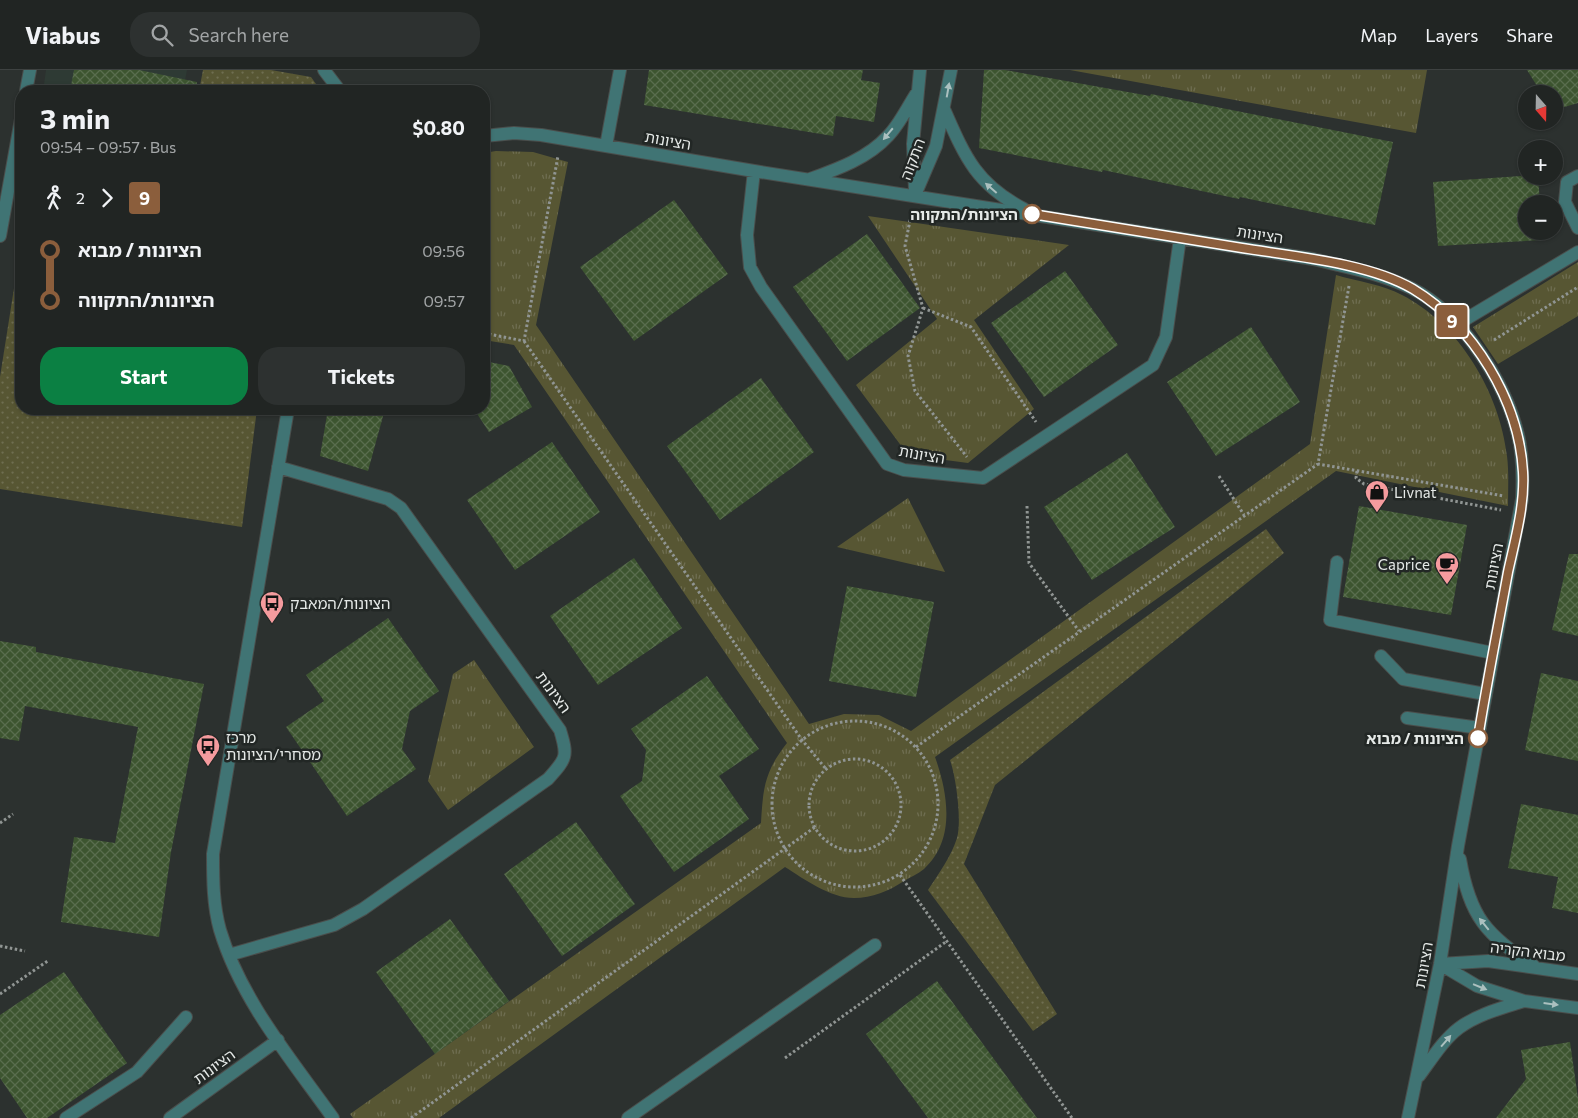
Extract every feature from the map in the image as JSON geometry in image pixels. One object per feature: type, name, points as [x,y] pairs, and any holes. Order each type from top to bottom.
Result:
[{"type":"street","points":[[27,85],[30,70]]},
{"type":"street","points":[[324,70],[335,85]]},
{"type":"street","points":[[606,146],[620,70]]},
{"type":"street","name":"התקוה","points":[[915,195],[913,144],[916,94],[920,70]]},
{"type":"street","name":"התקוה","points":[[915,195],[936,146],[951,70]]},
{"type":"street","points":[[810,179],[845,166],[874,149],[889,136],[916,94]]},
{"type":"street","points":[[944,109],[963,152],[987,185],[1032,214]]},
{"type":"street","name":"הציונות","points":[[490,135],[514,133],[562,138],[754,171],[1313,259],[1371,273],[1411,288],[1438,307],[1456,325],[1488,364],[1518,434],[1523,472],[1522,499],[1458,846],[1440,964],[1408,1118]]},
{"type":"street","points":[[0,236],[15,152]]},
{"type":"street","name":"הציונות","points":[[754,171],[747,235],[750,267],[761,287],[887,464],[904,470],[983,478]]},
{"type":"street","points":[[1578,176],[1567,182],[1565,202],[1578,228]]},
{"type":"street","points":[[983,478],[1153,364],[1166,337],[1180,238]]},
{"type":"street","points":[[1456,325],[1578,252]]},
{"type":"street","points":[[287,415],[213,854],[215,906],[220,929],[241,982],[278,1040],[333,1118]]},
{"type":"street","name":"הציונות","points":[[229,955],[334,925],[363,909],[548,779],[560,766],[566,752],[560,730],[400,508],[388,499],[278,467]]},
{"type":"street","points":[[1337,562],[1330,620],[1493,653]]},
{"type":"street","points":[[1382,656],[1403,679],[1485,694]]},
{"type":"street","points":[[1407,718],[1480,728]]},
{"type":"street","points":[[1458,846],[1465,887],[1472,908],[1482,923],[1508,949],[1534,966]]},
{"type":"street","points":[[628,1118],[875,945]]},
{"type":"street","name":"מבוא הקריה","points":[[1440,964],[1488,961],[1534,966],[1578,974]]},
{"type":"street","points":[[1440,964],[1476,986],[1524,1001],[1578,1008]]},
{"type":"street","points":[[1416,1080],[1446,1040],[1458,1028],[1478,1017],[1524,1001]]},
{"type":"street","points":[[66,1118],[137,1072],[186,1017]]},
{"type":"street","name":"הציונות","points":[[170,1118],[278,1040]]},
{"type":"path","points":[[524,341],[562,138]]},
{"type":"path","points":[[915,195],[905,246],[923,308],[908,356],[915,391],[983,478]]},
{"type":"path","points":[[1318,464],[1352,268]]},
{"type":"path","points":[[1478,351],[1578,287]]},
{"type":"path","points":[[923,308],[971,326],[1046,436]]},
{"type":"path","points":[[490,334],[524,341],[802,740],[826,769]]},
{"type":"path","points":[[916,747],[1078,631],[1318,464],[1522,499]]},
{"type":"path","points":[[1357,471],[1356,478],[1364,484],[1519,514]]},
{"type":"path","points":[[1219,476],[1244,515]]},
{"type":"path","points":[[1027,506],[1029,563],[1078,631]]},
{"type":"path","points":[[861,721],[881,725],[900,734],[916,747],[929,764],[937,783],[938,811],[937,825],[929,845],[916,862],[900,875],[876,886],[850,888],[824,882],[801,869],[784,849],[774,827],[772,803],[775,779],[786,758],[802,740],[827,726],[840,722],[861,721]]},
{"type":"path","points":[[852,759],[866,760],[879,765],[890,774],[897,786],[901,799],[900,813],[896,826],[887,838],[876,846],[862,850],[848,850],[835,846],[823,838],[815,827],[810,812],[810,796],[816,781],[826,769],[838,762],[852,759]]},
{"type":"path","points":[[0,823],[13,814]]},
{"type":"path","points":[[411,1118],[815,827]]},
{"type":"path","points":[[900,875],[1072,1118]]},
{"type":"path","points":[[785,1058],[947,941]]},
{"type":"path","points":[[0,946],[25,951]]},
{"type":"path","points":[[0,994],[49,960]]},
{"type":"shaded area","points":[[46,70],[187,70],[184,85],[44,85]]},
{"type":"green space","points":[[203,70],[271,70],[311,77],[317,85],[200,85]]},
{"type":"green space","points":[[1070,70],[1427,70],[1416,133]]},
{"type":"green space","points":[[490,152],[533,152],[568,162],[536,325],[809,724],[844,714],[879,715],[911,731],[1310,444],[1336,275],[1378,286],[1402,295],[1423,308],[1458,342],[1486,385],[1496,408],[1507,456],[1508,506],[1336,471],[935,757],[946,801],[945,830],[941,844],[934,857],[924,869],[880,893],[854,898],[836,895],[827,891],[785,867],[439,1118],[353,1118],[350,1114],[761,823],[766,780],[774,762],[787,743],[514,345],[490,341]]},
{"type":"green space","points":[[868,216],[1069,245],[974,320],[1034,409],[968,463],[908,455],[856,385],[937,319]]},
{"type":"green space","points":[[1578,262],[1578,316],[1498,364],[1473,327]]},
{"type":"green space","points":[[15,282],[15,415],[256,415],[242,527],[0,489],[0,377]]},
{"type":"green space","points":[[908,498],[945,572],[837,547]]},
{"type":"green space","points":[[1266,529],[1284,553],[995,785],[964,864],[1057,1014],[1033,1031],[928,890],[944,865],[957,838],[959,821],[958,799],[950,760]]},
{"type":"green space","points":[[474,660],[534,747],[448,810],[428,781],[453,674]]},
{"type":"building","points":[[74,70],[139,70],[197,82],[197,85],[71,85]]},
{"type":"building","points":[[649,70],[863,70],[861,80],[880,83],[874,122],[836,116],[833,136],[644,105]]},
{"type":"building","points":[[984,70],[1005,70],[1150,96],[1151,94],[1393,142],[1375,225],[1103,170],[1102,172],[979,148]]},
{"type":"building","points":[[1527,70],[1578,70],[1578,103],[1563,107],[1563,85],[1536,85]]},
{"type":"building","points":[[1518,176],[1518,185],[1539,185],[1539,195],[1518,195],[1518,240],[1542,240],[1438,246],[1433,182]]},
{"type":"building","points":[[674,200],[728,274],[634,341],[580,267]]},
{"type":"building","points":[[867,234],[920,308],[847,361],[793,287]]},
{"type":"building","points":[[1065,271],[1118,345],[1044,397],[991,323]]},
{"type":"building","points":[[1251,327],[1300,402],[1216,456],[1167,382]]},
{"type":"building","points":[[490,362],[509,366],[532,407],[489,432],[478,415],[490,415]]},
{"type":"building","points":[[761,378],[814,452],[720,520],[667,446]]},
{"type":"building","points":[[327,415],[383,415],[368,471],[320,456]]},
{"type":"building","points":[[552,442],[600,512],[515,570],[467,500]]},
{"type":"building","points":[[1127,453],[1175,527],[1092,580],[1044,507]]},
{"type":"building","points":[[1359,506],[1467,525],[1451,615],[1343,597]]},
{"type":"building","points":[[1569,554],[1578,554],[1578,636],[1552,630]]},
{"type":"building","points":[[634,558],[682,628],[598,685],[550,616]]},
{"type":"building","points":[[847,586],[934,602],[916,697],[829,681]]},
{"type":"building","points":[[388,618],[439,691],[410,711],[402,749],[416,769],[347,816],[286,727],[324,701],[306,675]]},
{"type":"building","points":[[0,641],[36,647],[36,652],[204,684],[171,852],[159,937],[61,922],[74,837],[115,843],[138,727],[25,706],[19,741],[0,738]]},
{"type":"building","points":[[1541,673],[1578,681],[1578,761],[1525,750]]},
{"type":"building","points":[[707,676],[759,749],[719,776],[749,819],[674,872],[620,796],[642,781],[646,750],[631,729]]},
{"type":"building","points":[[1521,804],[1578,815],[1578,913],[1552,908],[1558,877],[1508,868]]},
{"type":"building","points":[[576,822],[635,904],[562,956],[504,874]]},
{"type":"building","points":[[450,919],[509,1001],[435,1054],[376,972]]},
{"type":"building","points":[[64,972],[127,1063],[47,1118],[27,1118],[0,1078],[0,1015]]},
{"type":"building","points":[[937,981],[1037,1118],[928,1118],[866,1034]]},
{"type":"building","points":[[1570,1042],[1578,1098],[1578,1118],[1496,1118],[1526,1079],[1521,1050]]},
{"type":"bus line","name":"9","points":[[1032,214],[1313,259],[1371,273],[1411,288],[1438,307],[1465,334],[1488,364],[1504,400],[1518,434],[1523,472],[1522,499],[1478,738]]},
{"type":"place","name":"הציונות/התקווה","points":[[1032,214]]},
{"type":"place","name":"Livnat","points":[[1377,513]]},
{"type":"place","name":"Caprice","points":[[1447,585]]},
{"type":"place","name":"הציונות/המאבק","points":[[272,624]]},
{"type":"place","name":"הציונות / מבוא","points":[[1478,738]]},
{"type":"place","name":"מרכז מסחרי/הציונות","points":[[208,767]]}]
